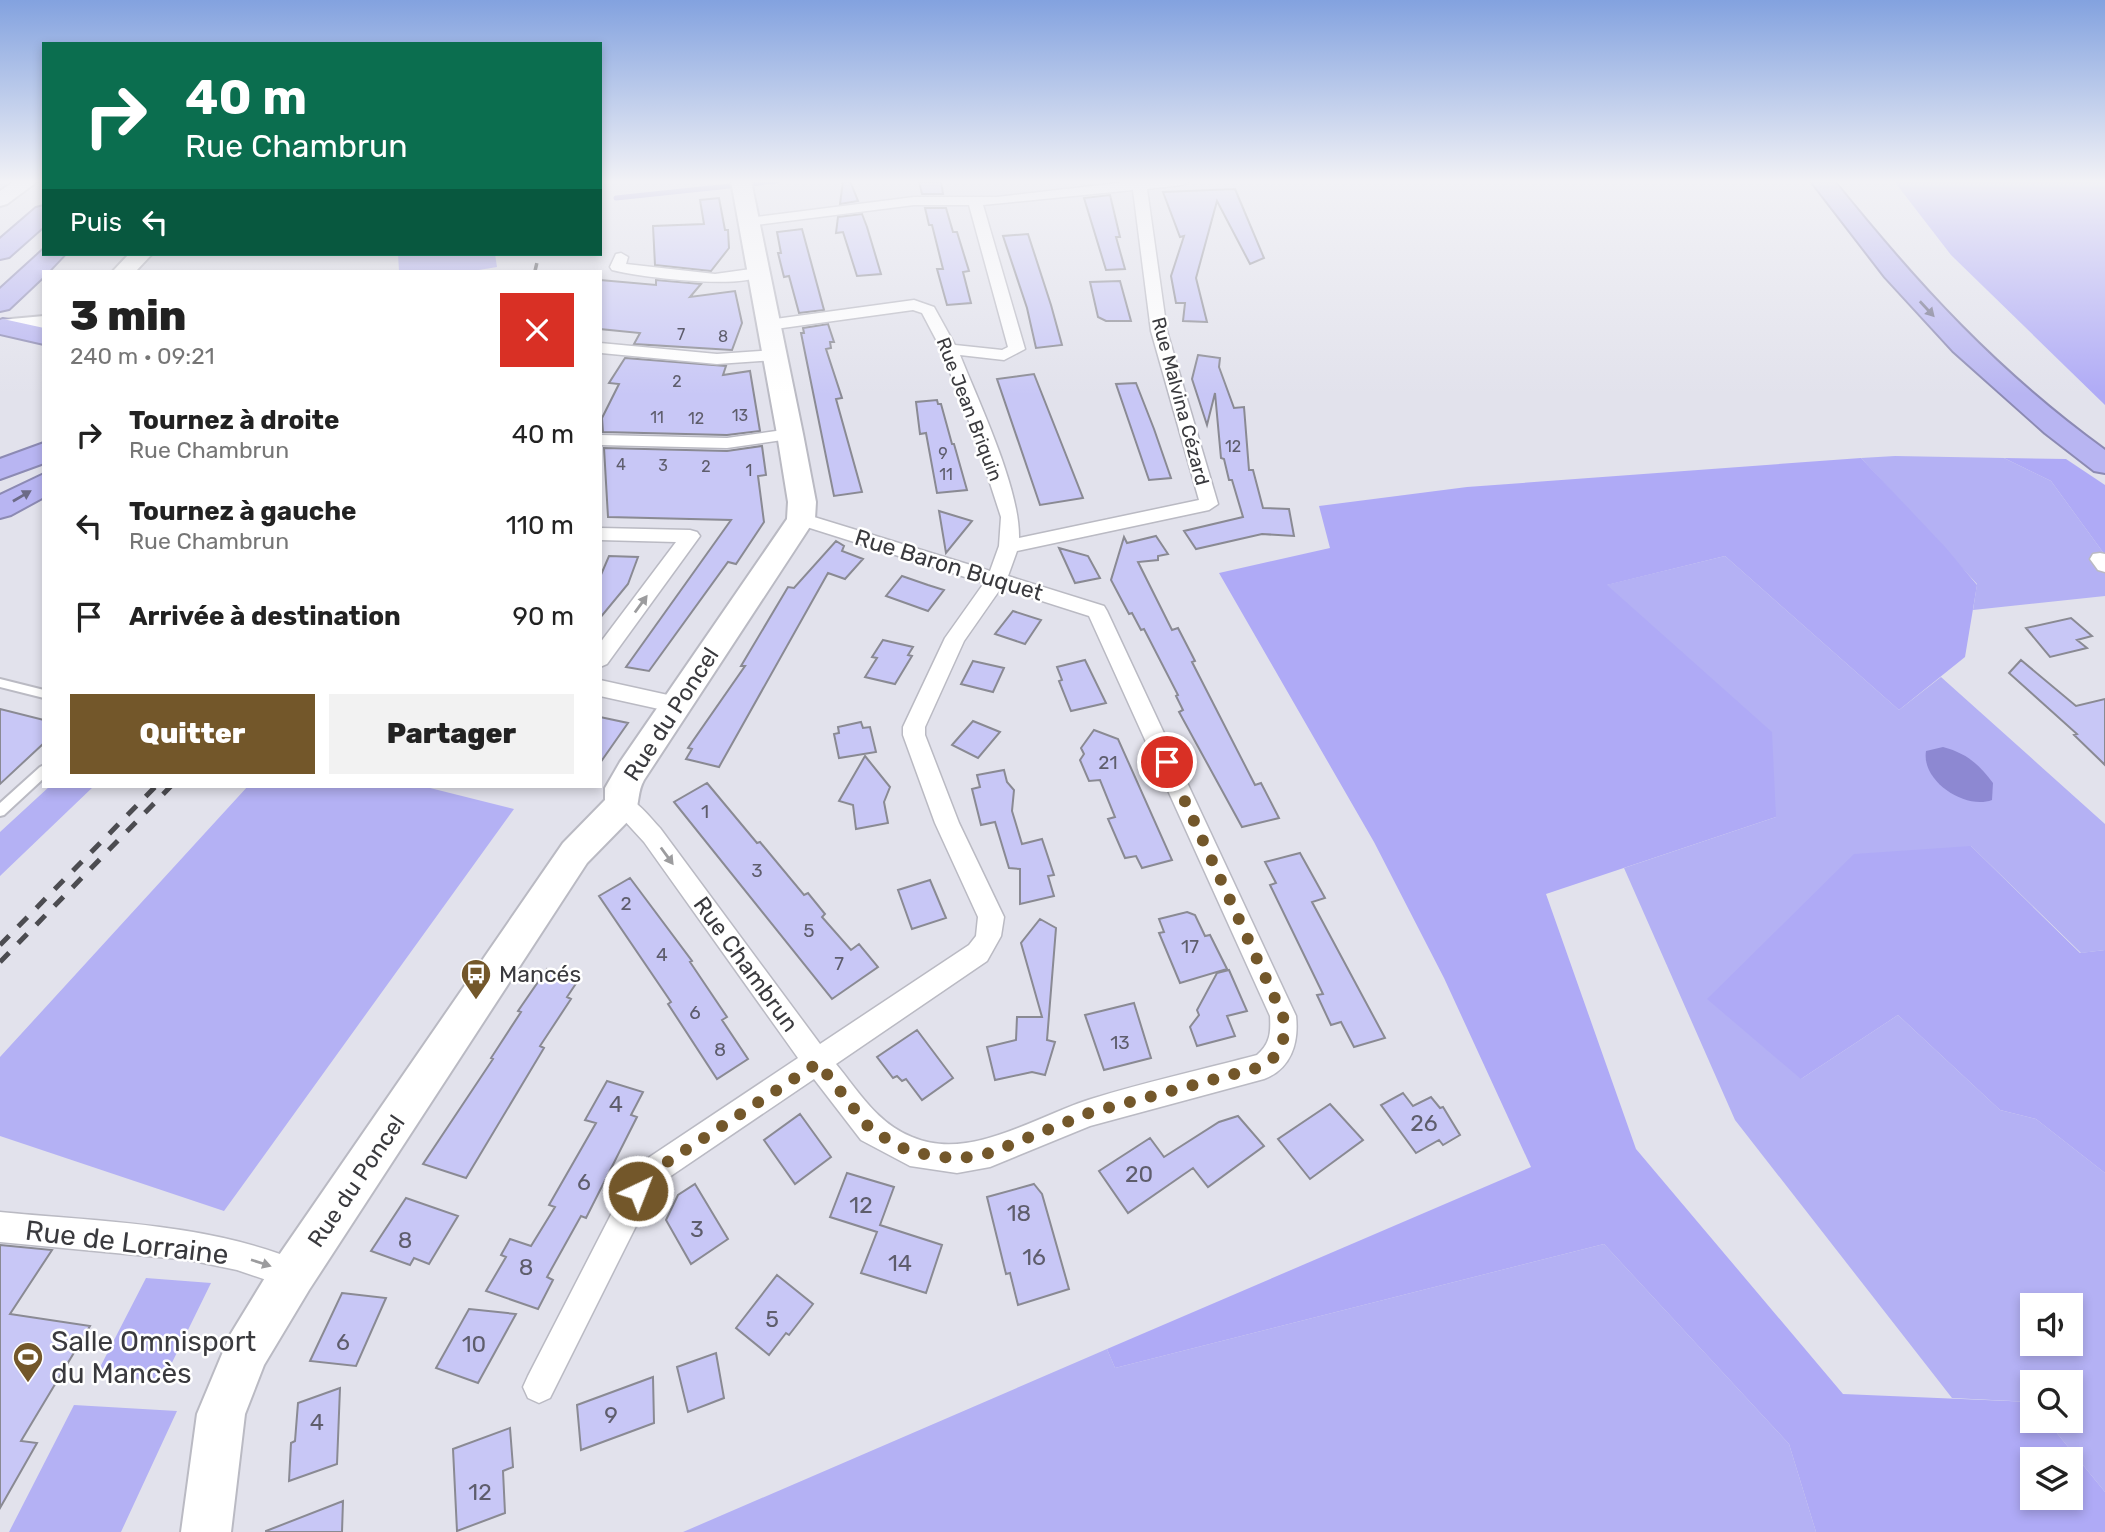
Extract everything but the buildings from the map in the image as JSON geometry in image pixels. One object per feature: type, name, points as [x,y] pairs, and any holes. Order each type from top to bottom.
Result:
[{"type":"highway","points":[[1880,252],[1948,331],[2037,412],[2105,464]]},
{"type":"highway","points":[[1907,252],[1975,328],[2060,405],[2105,437]]},
{"type":"highway","points":[[1,319],[51,256]]},
{"type":"highway","points":[[1,319],[42,322]]},
{"type":"highway","points":[[0,470],[42,453]]},
{"type":"highway","points":[[0,508],[42,485]]},
{"type":"street","points":[[754,252],[802,502],[801,519]]},
{"type":"street","points":[[949,349],[1004,355],[1017,349],[989,252]]},
{"type":"street","name":"Rue Malvina Cézard","points":[[1009,545],[1209,504],[1159,331],[1148,252]]},
{"type":"street","points":[[125,270],[139,256]]},
{"type":"street","points":[[621,257],[617,267],[715,279],[758,273]]},
{"type":"street","name":"Rue Jean Briquin","points":[[771,340],[914,306],[928,310],[949,349],[984,437],[1010,517],[1009,545]]},
{"type":"street","points":[[602,348],[717,359],[771,340]]},
{"type":"street","points":[[602,440],[727,443],[790,434]]},
{"type":"street","name":"Rue Baron Buquet","points":[[801,519],[1097,611]]},
{"type":"street","name":"Rue du Poncel","points":[[206,1532],[221,1414],[231,1383],[246,1351],[293,1274],[576,853],[593,832],[622,805],[622,788],[801,519]]},
{"type":"street","points":[[602,534],[690,537],[602,656]]},
{"type":"street","points":[[539,1387],[646,1176],[818,1063],[986,945],[991,932],[991,917],[947,822],[914,736],[916,719],[955,638],[996,581],[1009,545]]},
{"type":"street","name":"Rue Chambrun","points":[[622,805],[652,835],[818,1063],[871,1130],[910,1152],[957,1159],[990,1153],[1089,1113],[1264,1066],[1283,1048],[1286,1033],[1283,1016],[1097,611]]},
{"type":"street","points":[[602,688],[677,705]]},
{"type":"street","name":"Rue de Lorraine","points":[[0,1227],[189,1245],[237,1255],[293,1274]]},
{"type":"lane","points":[[0,682],[42,693]]},
{"type":"lane","points":[[0,811],[42,772]]},
{"type":"shaded area","points":[[1949,252],[2105,252],[2105,405]]},
{"type":"shaded area","points":[[398,256],[495,256],[497,267],[479,270],[399,270]]},
{"type":"shaded area","points":[[1861,458],[2004,458],[2051,481],[2105,555],[2105,596],[1973,610],[1977,584]]},
{"type":"shaded area","points":[[1861,458],[1977,585],[1965,657],[1899,710],[1725,556],[1607,585],[1772,732],[1776,817],[1546,894],[1636,1149],[1843,1394],[2020,1401],[2020,1433],[2057,1433],[2068,1447],[2020,1447],[2020,1510],[2083,1510],[2083,1465],[2105,1492],[2105,1532],[1816,1532],[1789,1444],[1604,1244],[1115,1368],[1107,1349],[1531,1167],[1444,978],[1374,842],[1219,573],[1330,548],[1319,506],[1467,487]]},
{"type":"shaded area","points":[[2004,458],[2066,459],[2105,485],[2105,555],[2051,481]]},
{"type":"shaded area","points":[[1725,556],[1899,710],[1941,677],[2105,824],[2105,950],[2081,953],[1971,846],[1801,1079],[1898,1015],[2000,1110],[2036,1119],[2105,1173],[2105,1492],[2083,1465],[2083,1447],[2068,1447],[2057,1433],[2083,1433],[2083,1370],[2020,1370],[2020,1401],[1952,1398],[1735,1120],[1624,868],[1776,817],[1606,585]]},
{"type":"shaded area","points":[[1943,747],[1965,756],[1983,770],[1993,783],[1992,800],[1981,802],[1958,797],[1938,782],[1930,773],[1926,751]]},
{"type":"shaded area","points":[[48,788],[92,788],[0,876],[0,832]]},
{"type":"shaded area","points":[[246,788],[430,788],[514,809],[224,1211],[0,1136],[0,1057]]},
{"type":"shaded area","points":[[1971,846],[2080,953],[2105,950],[2105,1173],[2036,1119],[2000,1110],[1898,1015],[1801,1079],[1707,999],[1854,854]]},
{"type":"shaded area","points":[[1604,1244],[1789,1444],[1816,1532],[683,1532],[1107,1349],[1115,1368]]},
{"type":"shaded area","points":[[146,1278],[211,1283],[163,1381],[95,1377]]},
{"type":"shaded area","points":[[74,1405],[177,1411],[121,1532],[9,1532]]},
{"type":"railway","points":[[535,270],[539,256]]},
{"type":"railway","points":[[0,945],[154,788]]},
{"type":"railway","points":[[0,962],[169,788]]},
{"type":"place","name":"Mancés","points":[[476,1001]]},
{"type":"place","name":"Salle Omnisport du Mancès","points":[[28,1384]]},
{"type":"route","points":[[638,1191],[646,1176],[818,1063],[871,1130],[888,1142],[910,1152],[957,1159],[990,1153],[1089,1113],[1264,1066],[1283,1048],[1286,1033],[1283,1016],[1167,762]]}]
